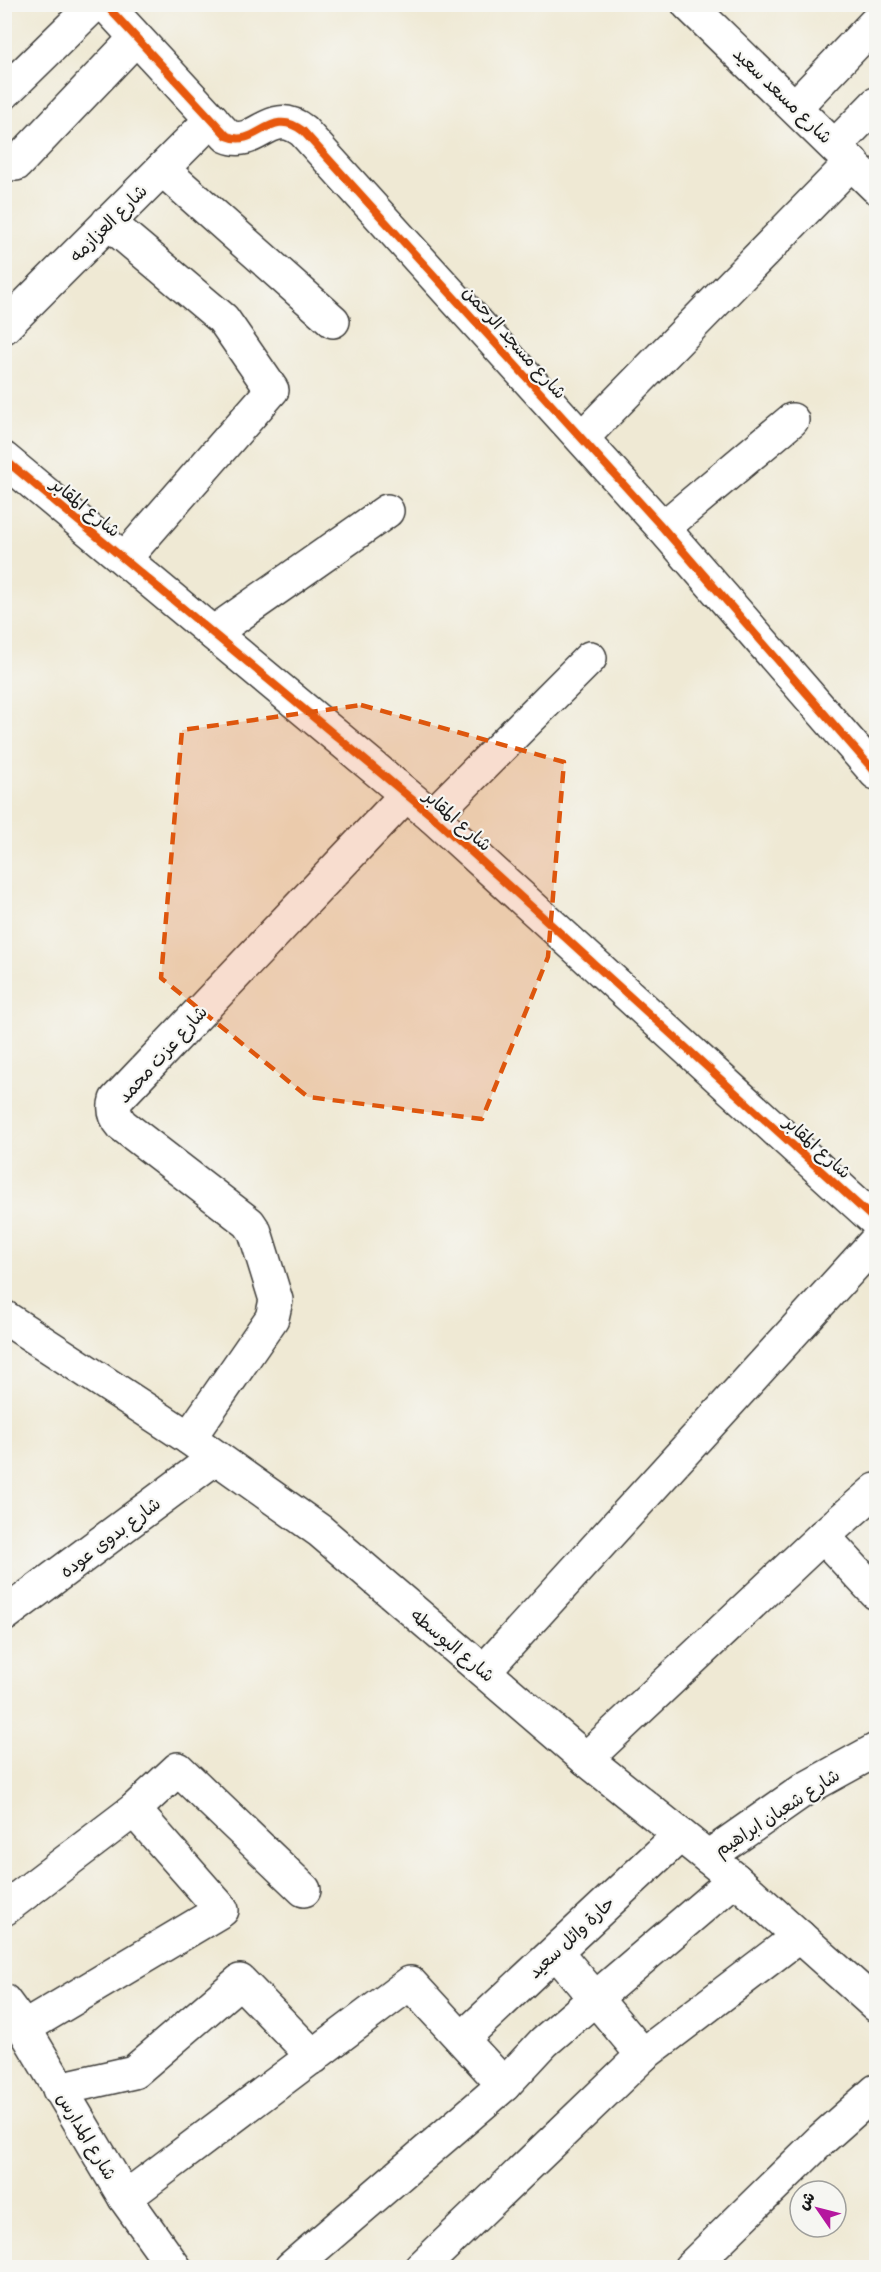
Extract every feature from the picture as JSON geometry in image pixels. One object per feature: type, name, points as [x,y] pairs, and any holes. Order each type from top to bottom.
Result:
[{"type":"street","points":[[4,93],[95,4]]},
{"type":"street","name":"شارع مسجد الرحمن","points":[[105,4],[228,136],[234,139],[248,137],[276,122],[295,124],[303,131],[663,528],[874,767]]},
{"type":"street","name":"شارع مسعد سعيد","points":[[688,4],[876,187]]},
{"type":"street","points":[[795,107],[876,22]]},
{"type":"street","points":[[16,164],[136,38]]},
{"type":"street","points":[[582,438],[844,154],[876,104]]},
{"type":"street","name":"شارع العزازمه","points":[[4,327],[212,119]]},
{"type":"street","points":[[162,169],[333,321]]},
{"type":"street","points":[[108,222],[223,319],[272,390],[125,558]]},
{"type":"street","points":[[663,528],[792,420]]},
{"type":"street","name":"شارع المقابر","points":[[4,459],[432,816],[876,1221]]},
{"type":"street","points":[[213,633],[387,511]]},
{"type":"street","points":[[432,816],[590,658]]},
{"type":"street","name":"شارع عزت محمد","points":[[189,1438],[272,1318],[276,1309],[276,1300],[255,1232],[249,1223],[122,1125],[116,1118],[114,1108],[116,1100],[406,795]]},
{"type":"street","points":[[484,1671],[876,1241]]},
{"type":"street","name":"شارع البوسطه","points":[[4,1317],[189,1438],[320,1531],[586,1759],[735,1879],[876,2005]]},
{"type":"street","name":"شارع بدوى عوده","points":[[4,1616],[215,1458]]},
{"type":"street","points":[[586,1759],[823,1536],[876,1490]]},
{"type":"street","points":[[823,1536],[876,1593]]},
{"type":"street","name":"شارع شعبان ابراهيم","points":[[708,1857],[805,1789],[876,1750]]},
{"type":"street","points":[[4,1909],[134,1810],[178,1769],[304,1890]]},
{"type":"street","points":[[24,2028],[222,1910],[134,1810]]},
{"type":"street","name":"حارة وائل سعيد","points":[[462,2039],[680,1834]]},
{"type":"street","points":[[291,2268],[504,2085],[544,2042],[735,1879]]},
{"type":"street","points":[[421,2268],[643,2055],[799,1936]]},
{"type":"street","points":[[556,1952],[643,2055]]},
{"type":"street","points":[[59,2089],[134,2072],[240,1981],[314,2057]]},
{"type":"street","points":[[124,2199],[410,1983],[504,2085]]},
{"type":"street","name":"شارع المدارس","points":[[4,2001],[24,2028],[124,2199],[175,2268]]},
{"type":"street","points":[[690,2268],[806,2154],[876,2091]]},
{"type":"highlighted area","points":[[361,705],[564,762],[548,957],[482,1119],[308,1097],[161,978],[182,730]]},
{"type":"cycle path","points":[[105,4],[227,136],[247,137],[281,123],[291,124],[303,131],[663,528],[876,773]]},
{"type":"cycle path","points":[[4,459],[432,816],[876,1221]]}]
